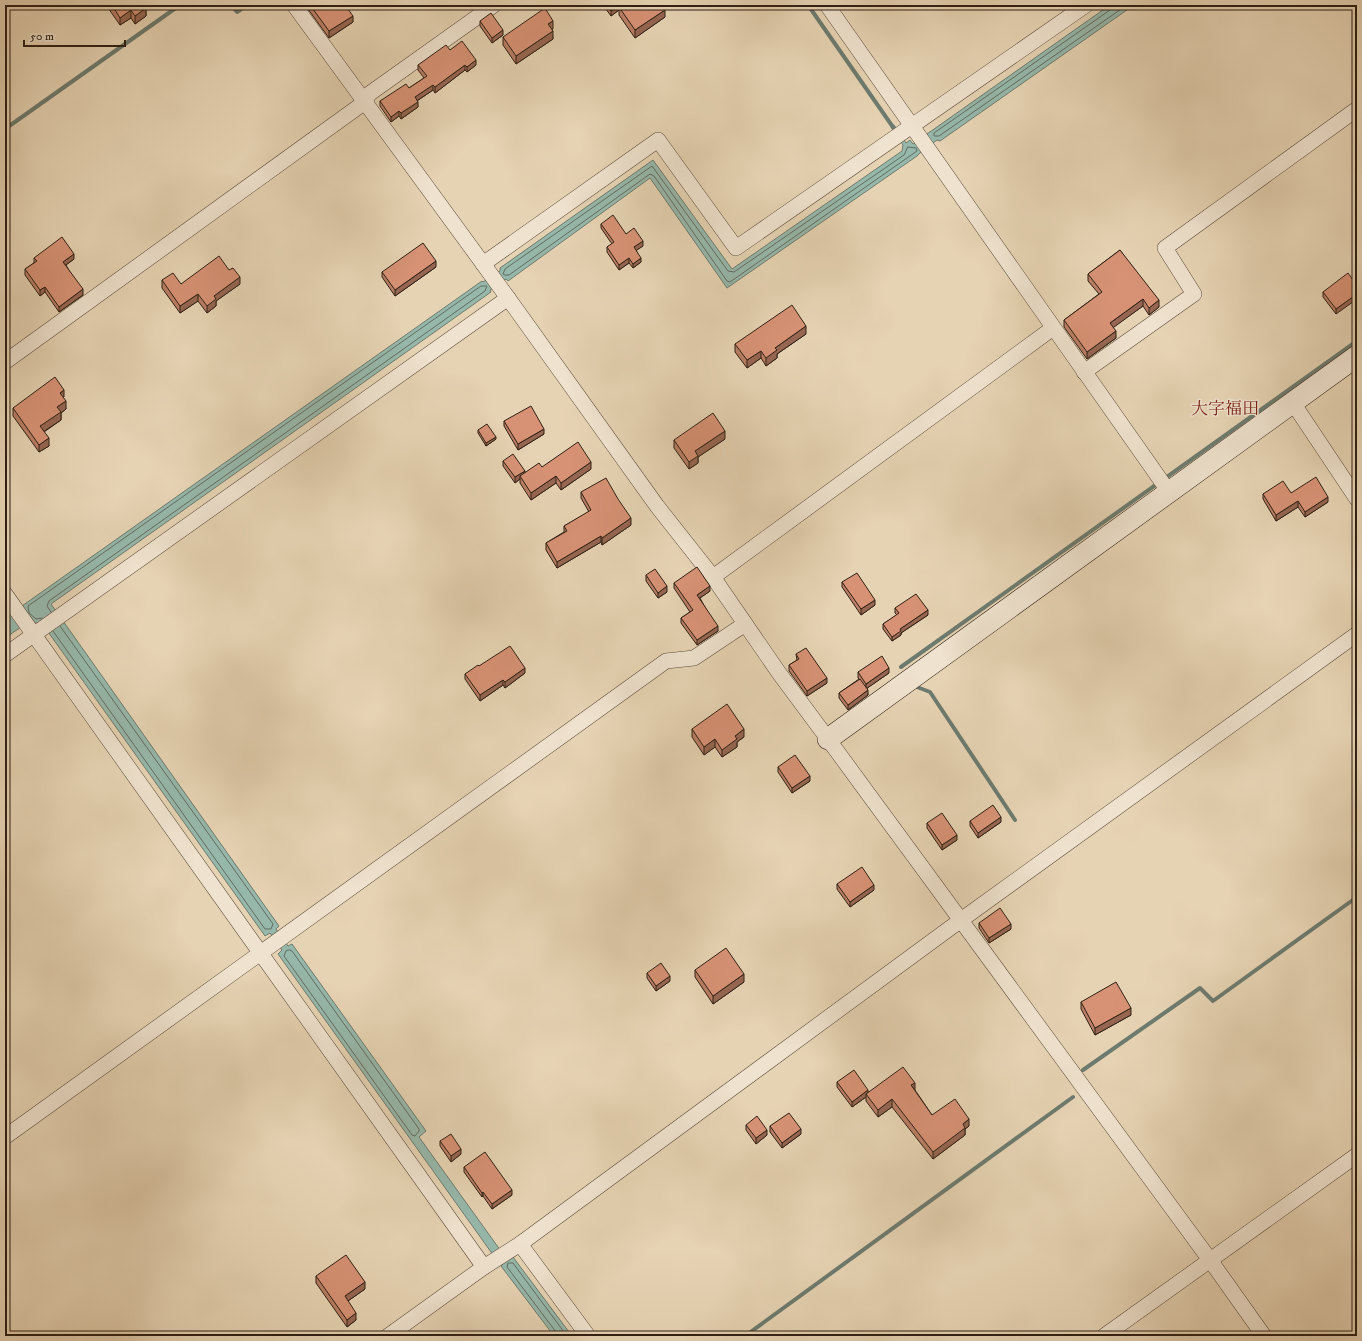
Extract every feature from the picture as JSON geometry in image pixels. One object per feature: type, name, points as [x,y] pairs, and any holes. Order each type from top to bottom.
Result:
[{"type":"street","points":[[294,5],[504,292],[657,506],[713,577],[779,673],[1210,1260],[1264,1336]]},
{"type":"street","points":[[5,362],[365,102],[369,94],[494,5]]},
{"type":"street","points":[[827,5],[907,133],[931,153],[1163,485]]},
{"type":"street","points":[[487,269],[658,140],[736,248],[907,133],[1086,5]]},
{"type":"street","points":[[1084,372],[1194,294],[1165,248],[1357,109]]},
{"type":"street","points":[[5,655],[30,625],[64,614],[504,292]]},
{"type":"street","points":[[713,577],[1053,328]]},
{"type":"street","points":[[828,739],[1163,485],[1293,403],[1357,356]]},
{"type":"street","points":[[1293,403],[1357,499]]},
{"type":"street","points":[[5,594],[30,625],[261,953],[490,1263]]},
{"type":"street","points":[[5,1137],[666,661],[694,658],[745,624]]},
{"type":"street","points":[[388,1336],[514,1247],[961,920],[1357,634]]},
{"type":"street","points":[[1104,1336],[1357,1155]]},
{"type":"street","points":[[514,1247],[588,1336]]},
{"type":"water","points":[[1110,5],[1134,5],[940,141],[937,140],[917,156],[727,288],[650,178],[508,281],[506,279],[490,290],[491,292],[51,604],[279,926],[276,929],[288,946],[292,944],[426,1131],[419,1137],[498,1247],[510,1259],[513,1257],[572,1336],[554,1336],[501,1266],[503,1264],[491,1252],[278,954],[282,950],[270,933],[265,936],[41,622],[38,624],[33,622],[21,627],[5,638],[5,618],[482,281],[483,282],[500,271],[500,268],[653,160],[732,269],[902,151],[903,145],[891,127],[894,125],[906,143],[910,140],[913,144],[926,137],[927,134]]},
{"type":"building","points":[[112,5],[144,5],[146,8],[135,16],[131,10],[120,18]]},
{"type":"building","points":[[310,5],[345,5],[353,16],[329,31]]},
{"type":"building","points":[[607,5],[620,5],[611,11]]},
{"type":"building","points":[[622,5],[662,5],[665,10],[635,30],[619,7]]},
{"type":"building","points":[[545,8],[553,21],[548,24],[553,31],[516,56],[503,37]]},
{"type":"building","points":[[491,13],[503,30],[492,38],[480,21]]},
{"type":"building","points":[[462,41],[476,60],[467,67],[465,65],[435,87],[433,85],[415,97],[418,102],[401,113],[399,111],[391,117],[380,101],[406,84],[409,88],[427,76],[418,65],[446,45],[450,50]]},
{"type":"building","points":[[613,215],[626,234],[634,228],[643,241],[634,247],[641,258],[633,264],[629,258],[619,265],[607,247],[614,242],[601,224]]},
{"type":"building","points":[[62,237],[74,254],[63,262],[83,289],[59,307],[45,287],[40,290],[25,269],[37,261],[34,258]]},
{"type":"building","points":[[423,243],[436,261],[395,290],[382,272]]},
{"type":"building","points":[[1120,250],[1159,300],[1149,308],[1143,299],[1110,323],[1116,331],[1087,352],[1064,320],[1102,292],[1088,274]]},
{"type":"building","points":[[219,256],[229,270],[233,268],[240,277],[214,296],[216,299],[207,306],[198,294],[180,306],[162,280],[173,273],[181,284]]},
{"type":"building","points":[[1348,273],[1353,280],[1357,277],[1357,294],[1336,309],[1323,292]]},
{"type":"building","points":[[792,305],[806,326],[775,348],[777,350],[766,358],[761,351],[747,360],[735,344]]},
{"type":"building","points":[[55,377],[64,390],[60,393],[66,401],[57,407],[61,412],[40,426],[49,438],[39,445],[13,408]]},
{"type":"building","points":[[531,406],[544,429],[518,444],[504,421]]},
{"type":"building","points":[[713,413],[725,431],[695,451],[698,456],[689,462],[674,440]]},
{"type":"building","points":[[487,424],[496,437],[486,443],[478,430]]},
{"type":"building","points":[[578,442],[591,462],[561,483],[556,476],[531,493],[520,476],[539,463],[542,467]]},
{"type":"building","points":[[513,454],[525,471],[515,477],[503,461]]},
{"type":"building","points":[[1316,477],[1328,497],[1305,512],[1298,501],[1276,515],[1263,494],[1283,481],[1291,493]]},
{"type":"building","points":[[606,478],[631,518],[602,538],[601,536],[557,562],[546,543],[567,531],[564,526],[591,510],[581,492]]},
{"type":"building","points":[[697,567],[710,586],[697,595],[718,626],[697,640],[681,618],[693,610],[674,583]]},
{"type":"building","points":[[655,569],[667,586],[658,593],[646,575]]},
{"type":"building","points":[[857,573],[875,600],[861,609],[842,582]]},
{"type":"building","points":[[916,594],[928,610],[900,629],[901,631],[892,637],[883,624],[899,613],[895,608]]},
{"type":"building","points":[[510,646],[525,668],[505,682],[503,680],[480,695],[465,674]]},
{"type":"building","points":[[806,648],[827,678],[807,691],[789,665],[799,659],[796,654]]},
{"type":"building","points":[[882,656],[889,668],[866,684],[858,672]]},
{"type":"building","points":[[860,679],[868,690],[848,705],[839,693]]},
{"type":"building","points":[[727,704],[744,729],[735,736],[737,739],[722,750],[715,739],[704,747],[692,729]]},
{"type":"building","points":[[795,755],[810,776],[792,788],[778,767]]},
{"type":"building","points":[[993,805],[1001,817],[978,833],[970,821]]},
{"type":"building","points":[[942,813],[957,835],[942,845],[927,823]]},
{"type":"building","points":[[862,867],[874,885],[850,902],[837,884]]},
{"type":"building","points":[[1000,908],[1011,924],[989,938],[979,923]]},
{"type":"building","points":[[726,948],[744,974],[713,996],[695,970]]},
{"type":"building","points":[[661,963],[670,976],[656,986],[647,973]]},
{"type":"building","points":[[1116,982],[1131,1008],[1095,1028],[1081,1002]]},
{"type":"building","points":[[903,1067],[915,1083],[911,1085],[932,1115],[955,1099],[969,1119],[963,1124],[965,1128],[933,1152],[892,1099],[878,1110],[866,1094]]},
{"type":"building","points":[[854,1070],[868,1090],[852,1102],[837,1082]]},
{"type":"building","points":[[789,1113],[801,1129],[782,1143],[770,1126]]},
{"type":"building","points":[[757,1116],[767,1130],[756,1138],[746,1125]]},
{"type":"building","points":[[451,1134],[461,1149],[451,1156],[440,1141]]},
{"type":"building","points":[[485,1152],[512,1190],[492,1204],[483,1192],[482,1193],[464,1167]]},
{"type":"building","points":[[346,1255],[365,1282],[345,1296],[356,1313],[347,1320],[316,1276]]},
{"type":"waterway","points":[[5,129],[180,5]]},
{"type":"waterway","points":[[231,5],[237,12],[247,5]]},
{"type":"waterway","points":[[808,5],[895,130]]},
{"type":"waterway","points":[[901,667],[1357,341]]},
{"type":"waterway","points":[[917,687],[930,692],[1015,820]]},
{"type":"waterway","points":[[1083,1070],[1200,988],[1213,1001],[1357,897]]},
{"type":"waterway","points":[[745,1336],[1073,1097]]},
{"type":"district","name":"大字福田","points":[[1225,409]]}]
